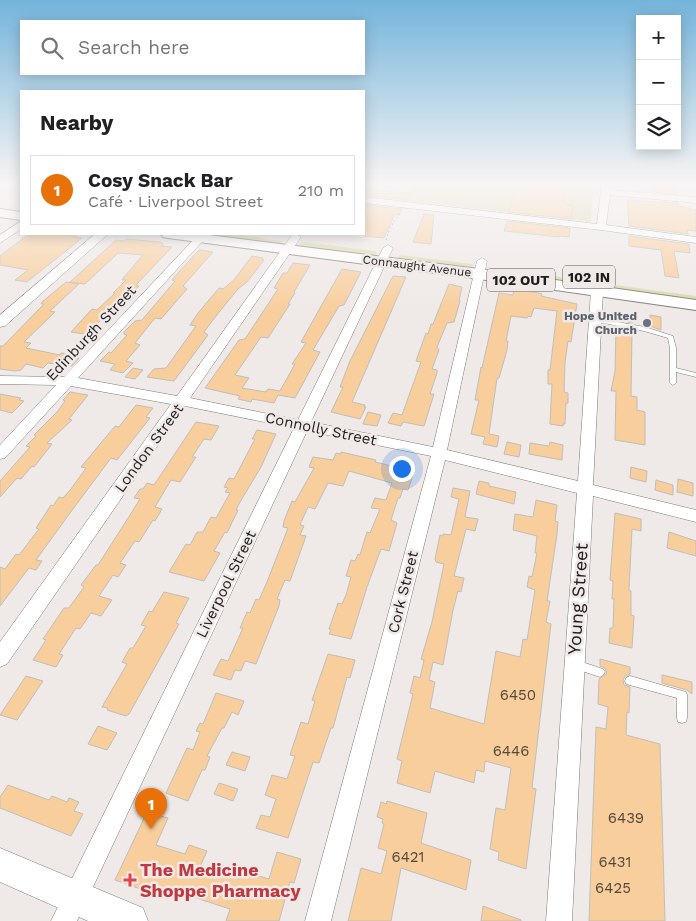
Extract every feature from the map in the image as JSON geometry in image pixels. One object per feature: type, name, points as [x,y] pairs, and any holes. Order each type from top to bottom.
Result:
[{"type":"main road","name":"Connaught Avenue","points":[[186,235],[384,251],[481,268],[597,284],[696,292]]},
{"type":"main road","name":"Connaught Avenue","points":[[264,235],[292,243]]},
{"type":"main road","name":"Connaught Avenue","points":[[597,284],[696,305]]},
{"type":"main road","points":[[0,865],[70,909],[130,921]]},
{"type":"street","points":[[0,240],[18,226]]},
{"type":"street","points":[[592,226],[696,240]]},
{"type":"street","points":[[0,323],[101,235]]},
{"type":"street","name":"Edinburgh Street","points":[[0,454],[203,236]]},
{"type":"street","name":"London Street","points":[[0,658],[292,243]]},
{"type":"street","name":"Liverpool Street","points":[[70,909],[384,251]]},
{"type":"street","name":"Cork Street","points":[[318,921],[439,454],[481,268]]},
{"type":"street","name":"Young Street","points":[[559,921],[597,284]]},
{"type":"street","name":"Connolly Street","points":[[0,380],[69,381],[182,401],[439,454],[696,516]]},
{"type":"lane","points":[[595,320],[645,329],[671,337],[673,383]]},
{"type":"lane","points":[[673,369],[696,374]]},
{"type":"lane","points":[[574,665],[600,672]]},
{"type":"lane","points":[[630,681],[682,696],[682,718]]},
{"type":"path","points":[[384,251],[391,226]]},
{"type":"green space","points":[[241,235],[282,241],[279,244],[212,236]]},
{"type":"green space","points":[[303,242],[375,251],[377,254],[375,256],[298,245]]},
{"type":"green space","points":[[398,256],[472,264],[474,266],[470,269],[398,259]]},
{"type":"green space","points":[[497,268],[582,280],[585,284],[493,272],[492,269]]},
{"type":"green space","points":[[607,284],[696,296],[696,300],[610,288]]},
{"type":"building","points":[[365,226],[390,226],[384,238],[364,236]]},
{"type":"building","points":[[419,226],[433,226],[431,244],[413,242]]},
{"type":"building","points":[[506,226],[570,228],[569,237],[504,231]]},
{"type":"building","points":[[629,226],[696,226],[696,231],[687,230],[688,234]]},
{"type":"building","points":[[28,235],[77,235],[74,237],[82,238],[27,282],[15,280],[28,270],[0,265],[0,256]]},
{"type":"building","points":[[629,236],[689,244],[690,253],[674,251],[679,278],[665,276],[661,250],[629,246]]},
{"type":"building","points":[[127,239],[160,242],[163,244],[161,246],[172,247],[136,285],[139,286],[117,309],[113,308],[88,333],[71,332],[92,309],[97,310],[115,293],[113,293],[126,280],[122,280],[124,277],[143,255],[118,253],[85,284],[70,282],[116,240],[124,241]]},
{"type":"building","points":[[199,250],[213,252],[183,286],[187,289],[161,319],[155,318],[135,343],[140,345],[126,361],[133,363],[123,373],[110,370],[115,364],[100,361],[109,352],[111,353],[127,335],[124,332],[135,321],[142,320],[175,281],[172,280]]},
{"type":"building","points":[[252,256],[263,258],[262,260],[264,260],[204,332],[208,335],[174,381],[147,377],[154,369],[166,368],[196,326],[190,325],[198,313],[219,288],[223,289],[234,280]]},
{"type":"building","points":[[293,263],[310,265],[288,304],[290,304],[268,338],[261,337],[235,375],[249,378],[242,388],[266,392],[268,389],[280,391],[295,364],[292,364],[306,343],[301,342],[342,269],[361,272],[344,305],[339,306],[313,350],[320,352],[295,398],[278,395],[274,403],[252,399],[251,402],[238,399],[240,396],[205,388],[239,340],[245,339],[278,289],[274,288],[283,273],[287,273]]},
{"type":"building","points":[[393,276],[406,277],[352,402],[365,405],[364,407],[366,407],[360,419],[331,412],[343,387],[340,387],[350,361]]},
{"type":"building","points":[[66,282],[79,284],[50,311],[55,312],[24,342],[31,343],[26,348],[60,355],[61,353],[73,355],[71,357],[79,358],[72,366],[48,363],[43,368],[26,364],[21,370],[0,369],[0,346],[3,346],[44,304],[41,304],[42,302]]},
{"type":"building","points":[[449,284],[462,287],[460,301],[454,322],[447,323],[437,347],[439,350],[432,369],[437,370],[437,373],[430,394],[434,394],[424,426],[403,422],[401,426],[388,423],[393,413],[402,415],[421,362],[416,361],[426,333],[428,334],[431,324],[433,324]]},
{"type":"building","points":[[514,289],[538,293],[542,294],[541,296],[577,304],[571,342],[568,341],[565,362],[564,392],[568,393],[568,403],[566,403],[565,424],[563,426],[550,424],[552,384],[548,384],[548,370],[550,370],[557,311],[534,308],[531,317],[511,316],[506,341],[508,341],[507,350],[499,378],[497,378],[489,434],[499,436],[497,447],[483,444],[485,437],[471,434],[479,400],[475,400],[481,367],[499,293],[513,295]]},
{"type":"building","points":[[617,312],[633,315],[633,323],[616,320]]},
{"type":"building","points":[[650,315],[661,317],[661,330],[650,326]]},
{"type":"building","points":[[616,327],[632,331],[631,396],[637,397],[637,410],[645,412],[645,445],[615,440],[616,391],[611,391],[615,371]]},
{"type":"building","points":[[133,368],[143,370],[135,379],[125,377]]},
{"type":"building","points":[[70,392],[88,395],[69,419],[72,420],[47,443],[52,444],[34,467],[32,466],[21,479],[17,478],[0,497],[0,481],[30,447],[26,446],[57,412],[65,401],[63,400]]},
{"type":"building","points":[[0,394],[21,398],[19,400],[24,401],[12,413],[0,410]]},
{"type":"building","points":[[136,405],[153,408],[146,417],[150,418],[117,460],[111,458],[36,560],[42,561],[36,570],[29,568],[0,606],[0,567],[5,569],[16,554],[19,555],[39,529],[36,528],[51,505],[53,506],[59,497],[63,498],[71,489],[86,468],[81,467],[115,426],[119,427]]},
{"type":"building","points":[[368,412],[381,415],[377,426],[363,424]]},
{"type":"building","points":[[196,422],[219,426],[211,440],[204,439],[192,457],[196,457],[180,482],[171,480],[155,507],[162,509],[155,521],[153,520],[139,542],[135,541],[120,563],[126,565],[118,577],[113,575],[99,596],[112,600],[101,616],[91,613],[80,629],[76,628],[59,654],[63,655],[56,667],[33,660],[46,640],[43,639],[64,608],[69,608],[84,587],[81,585],[96,565],[98,565],[130,515],[140,499],[134,498],[140,489],[143,489],[147,483],[154,485]]},
{"type":"building","points":[[257,430],[276,434],[261,467],[236,510],[238,510],[227,533],[225,532],[214,551],[220,553],[204,581],[169,572],[186,544],[190,545],[197,532],[203,532],[211,517],[216,518],[230,493],[225,492],[228,488],[224,487],[229,478],[234,479],[255,439],[252,439]]},
{"type":"building","points":[[507,442],[521,445],[519,457],[504,454]]},
{"type":"building","points":[[550,442],[563,445],[562,460],[529,454],[530,443],[549,446]]},
{"type":"building","points":[[341,452],[376,460],[375,462],[392,466],[391,468],[414,472],[408,490],[403,489],[400,498],[398,498],[391,520],[397,523],[389,551],[381,549],[351,639],[329,634],[331,630],[329,629],[338,603],[342,604],[346,595],[351,577],[346,576],[351,560],[355,561],[358,554],[360,555],[367,532],[370,533],[380,509],[371,508],[375,498],[386,500],[392,483],[349,471],[343,486],[328,483],[315,509],[308,507],[300,525],[304,526],[300,535],[306,536],[290,581],[285,580],[277,599],[280,600],[279,606],[256,664],[245,661],[241,671],[235,670],[231,680],[213,675],[221,659],[228,661],[243,628],[240,628],[247,612],[250,613],[256,599],[259,600],[288,528],[283,527],[292,501],[295,502],[314,468],[309,467],[313,457],[333,460],[336,453],[341,454]]},
{"type":"building","points":[[631,467],[647,471],[646,482],[630,478]]},
{"type":"building","points":[[678,479],[693,483],[693,496],[677,492]]},
{"type":"building","points":[[656,480],[673,485],[673,495],[655,490]]},
{"type":"building","points":[[479,481],[489,483],[489,486],[516,492],[514,504],[476,494]]},
{"type":"building","points":[[453,488],[470,491],[465,517],[478,519],[475,531],[466,529],[454,576],[464,578],[461,592],[458,591],[453,610],[443,665],[433,662],[429,680],[435,682],[430,708],[484,724],[496,651],[520,657],[523,639],[527,640],[535,590],[527,587],[529,576],[532,577],[537,553],[535,553],[537,536],[513,530],[515,514],[533,517],[536,500],[557,505],[555,521],[558,522],[557,534],[547,601],[550,601],[546,622],[551,624],[532,788],[536,789],[526,869],[498,860],[499,852],[490,849],[496,808],[505,810],[511,768],[485,761],[484,772],[476,770],[474,783],[435,771],[430,793],[397,783],[402,761],[397,759],[413,694],[410,693],[414,676],[420,678],[424,660],[421,659],[432,622],[444,564],[436,562],[435,559],[440,535],[451,535],[459,499],[451,497]]},
{"type":"building","points":[[615,513],[641,519],[641,531],[632,529],[629,590],[631,591],[631,615],[634,616],[632,648],[609,643],[610,628],[613,628],[613,581],[610,580]]},
{"type":"building","points":[[669,532],[696,541],[696,556],[667,548]]},
{"type":"building","points":[[164,592],[189,598],[176,623],[179,624],[129,714],[126,716],[107,710],[108,708],[102,707],[127,664],[122,662],[146,626],[141,625],[149,611],[152,612]]},
{"type":"building","points":[[328,654],[355,660],[350,678],[347,677],[333,728],[331,728],[319,763],[313,762],[288,838],[256,828],[261,815],[270,817],[276,799],[265,795],[272,775],[287,779],[295,756],[290,755],[301,722],[308,724],[315,701],[312,700]]},
{"type":"building","points":[[600,659],[630,667],[630,674],[625,676],[623,680],[624,685],[630,687],[626,735],[660,744],[665,921],[589,921],[596,727],[606,729],[608,707],[598,704],[599,679],[607,673],[605,668],[600,666]]},
{"type":"building","points":[[662,675],[692,682],[692,694],[687,690],[662,683]]},
{"type":"building","points":[[26,676],[43,681],[17,720],[0,715]]},
{"type":"building","points":[[216,693],[244,701],[238,715],[232,712],[224,728],[222,728],[207,756],[210,757],[205,770],[202,770],[188,801],[166,793],[187,748],[193,750],[200,732],[196,731],[200,723],[203,724]]},
{"type":"building","points":[[98,726],[117,733],[107,750],[88,744]]},
{"type":"building","points":[[232,752],[250,757],[245,771],[226,765]]},
{"type":"building","points":[[219,783],[238,789],[233,801],[214,794]]},
{"type":"building","points":[[8,785],[49,800],[52,796],[67,802],[69,798],[79,802],[74,811],[83,814],[71,836],[0,808],[0,797]]},
{"type":"building","points":[[387,801],[427,813],[421,843],[471,860],[466,890],[401,868],[391,921],[348,921],[361,868],[381,874],[387,851],[378,848],[384,824],[382,823],[383,819],[377,817],[381,802],[386,804]]},
{"type":"building","points":[[147,812],[168,818],[156,845],[185,854],[189,845],[207,851],[200,867],[240,879],[242,871],[269,879],[277,852],[301,859],[294,883],[290,882],[279,921],[226,921],[230,909],[190,896],[189,899],[179,895],[177,900],[161,894],[160,896],[115,880]]},
{"type":"building","points":[[483,906],[521,920],[521,921],[481,921]]},
{"type":"place","name":"Hope United Church","points":[[647,323]]},
{"type":"place","name":"Cosy Snack Bar","points":[[151,829]]},
{"type":"place","name":"The Medicine Shoppe Pharmacy","points":[[130,880]]}]
